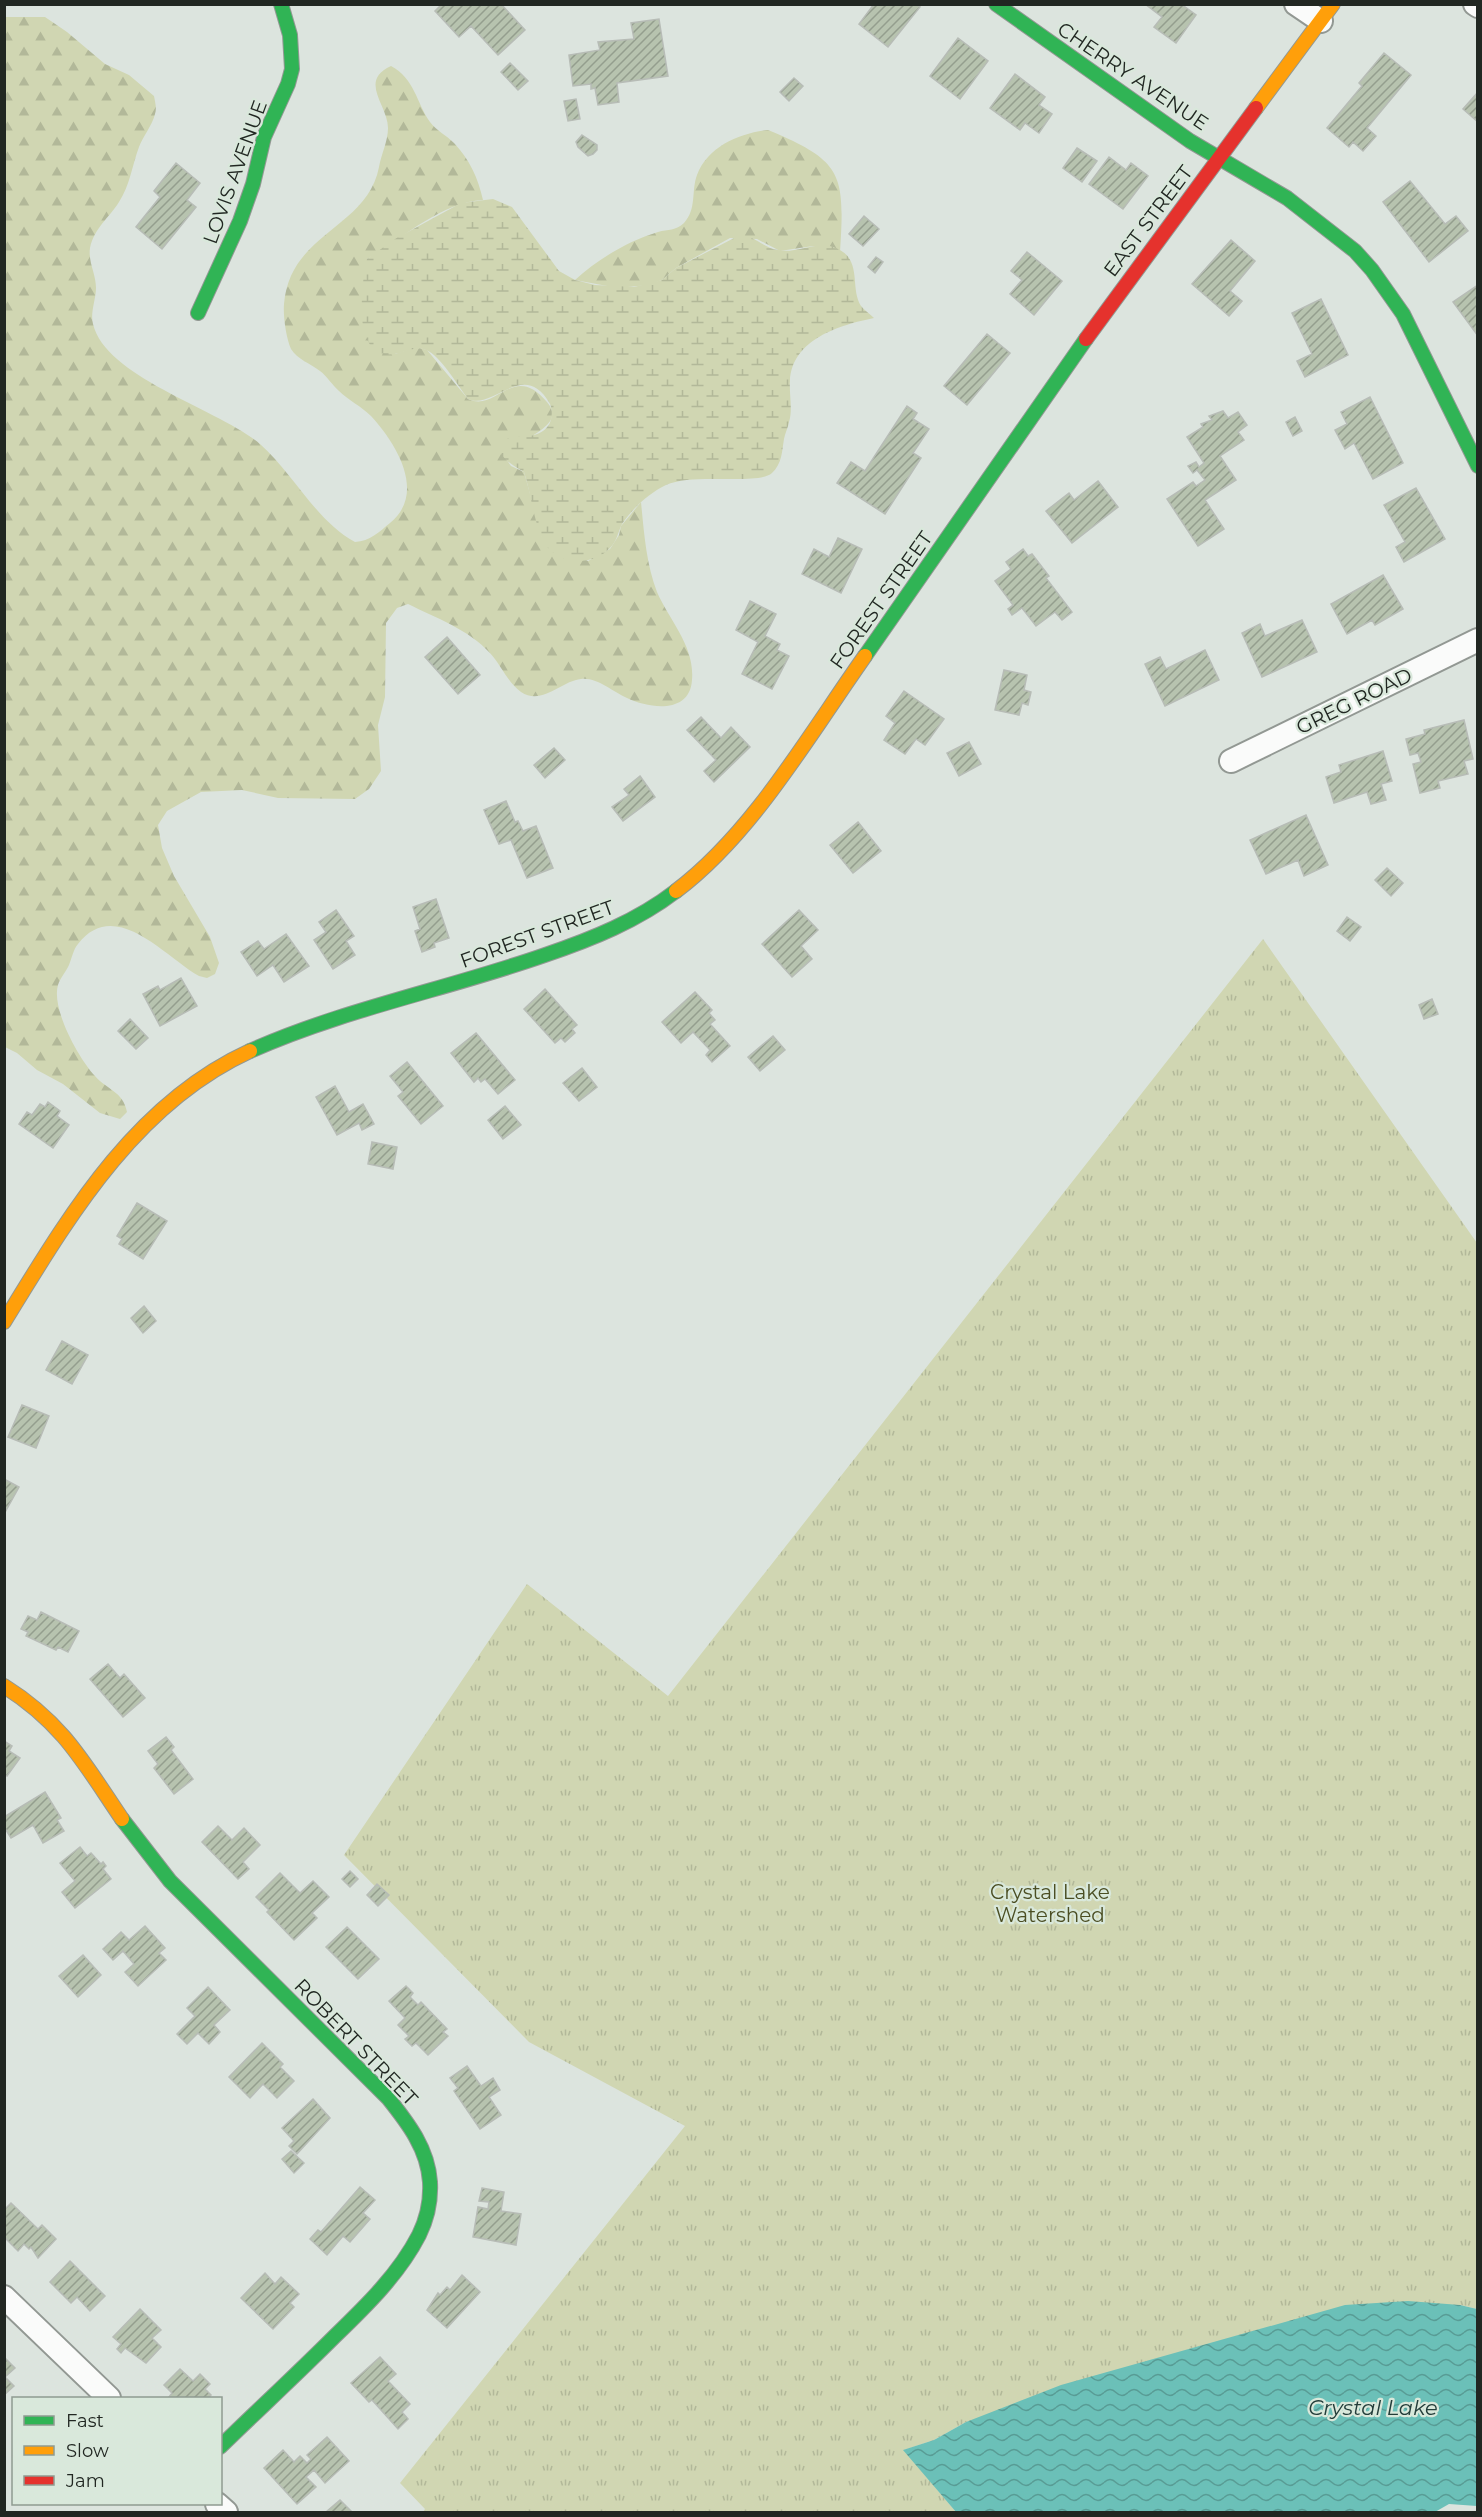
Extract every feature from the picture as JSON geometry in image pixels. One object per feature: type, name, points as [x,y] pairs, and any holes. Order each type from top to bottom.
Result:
[{"type":"street","name":"LOVIS AVENUE","points":[[198,313],[240,221],[253,184],[264,137],[288,84],[292,69],[291,45],[282,4]]},
{"type":"street","name":"CHERRY AVENUE","points":[[996,4],[1190,141],[1220,156],[1337,235],[1372,269],[1407,323],[1478,466]]},
{"type":"street","points":[[1296,4],[1327,13]]},
{"type":"street","name":"EAST STREET","points":[[998,464],[1118,294],[1327,13]]},
{"type":"street","name":"FOREST STREET","points":[[4,1322],[119,1150],[162,1108],[209,1073],[259,1048],[295,1034],[516,966],[606,933],[658,905],[692,880],[728,841],[777,781],[998,464]]},
{"type":"street","name":"GREG ROAD","points":[[1231,761],[1478,640]]},
{"type":"street","name":"ROBERT STREET","points":[[4,1686],[34,1705],[64,1734],[135,1837],[170,1881],[388,2098],[407,2121],[426,2160],[430,2183],[427,2212],[419,2235],[407,2255],[368,2303],[222,2445]]},
{"type":"street","points":[[4,2297],[108,2397]]},
{"type":"green space","points":[[4,17],[45,17],[105,64],[129,75],[154,96],[155,114],[139,147],[126,189],[102,223],[90,248],[96,288],[92,320],[102,343],[119,361],[141,376],[242,431],[260,444],[328,522],[355,542],[374,535],[401,511],[406,497],[407,483],[404,468],[390,440],[371,416],[336,389],[323,373],[300,359],[291,349],[285,327],[284,304],[289,280],[300,261],[314,245],[360,204],[372,188],[388,133],[387,119],[377,94],[377,79],[381,72],[391,66],[399,71],[410,84],[430,122],[465,156],[479,184],[483,200],[437,214],[367,259],[395,354],[416,347],[427,350],[468,399],[488,400],[506,390],[524,386],[535,391],[547,402],[551,409],[551,420],[506,459],[511,466],[524,472],[542,537],[588,561],[610,549],[619,535],[621,526],[641,502],[646,547],[653,581],[685,645],[692,668],[690,691],[677,704],[667,706],[636,702],[587,679],[574,681],[544,695],[529,696],[516,688],[490,653],[472,637],[408,604],[397,608],[386,623],[385,697],[378,725],[381,771],[369,789],[355,799],[278,798],[242,790],[201,792],[167,811],[158,825],[162,848],[174,876],[210,937],[219,963],[215,974],[207,978],[199,976],[156,945],[124,928],[108,926],[92,931],[75,949],[58,985],[57,995],[62,1020],[81,1058],[100,1081],[122,1099],[127,1112],[120,1119],[100,1113],[63,1084],[37,1070],[17,1053],[5,1047]]},
{"type":"green space","points":[[768,130],[812,151],[834,173],[841,204],[840,252],[833,247],[813,246],[780,251],[757,239],[730,238],[676,268],[662,280],[648,285],[618,288],[575,280],[603,258],[625,246],[658,232],[681,226],[691,212],[697,175],[709,156],[736,138]]},
{"type":"green space","points":[[493,199],[512,207],[559,271],[575,280],[595,285],[634,287],[662,280],[676,268],[740,235],[750,237],[768,247],[785,251],[819,246],[833,247],[849,258],[861,306],[874,318],[847,325],[820,336],[799,354],[790,381],[790,417],[782,453],[772,473],[753,479],[692,479],[666,485],[641,502],[622,524],[610,548],[602,554],[583,561],[563,558],[547,547],[542,538],[524,472],[505,458],[498,445],[509,438],[536,434],[548,426],[552,413],[551,407],[540,391],[530,386],[519,385],[478,401],[468,399],[443,364],[431,353],[416,349],[385,354],[375,349],[363,328],[362,298],[367,259],[395,239],[461,203]]},
{"type":"green space","name":"Crystal Lake Watershed","points":[[1263,939],[1477,1243],[1477,2309],[1460,2305],[966,2422],[934,2440],[904,2450],[956,2512],[423,2512],[425,2509],[400,2483],[685,2126],[529,2042],[344,1855],[527,1584],[668,1696]]},
{"type":"water","name":"Crystal Lake","points":[[1408,2301],[1460,2305],[1477,2309],[1477,2506],[1449,2504],[1435,2512],[956,2512],[903,2450],[934,2440],[966,2422],[1061,2385],[1345,2305]]},
{"type":"building","points":[[442,4],[501,4],[525,30],[498,55],[471,26],[459,37],[435,11]]},
{"type":"building","points":[[874,4],[916,4],[920,7],[888,47],[859,24]]},
{"type":"building","points":[[1145,4],[1181,4],[1196,15],[1176,43],[1154,27],[1162,17]]},
{"type":"building","points":[[659,19],[668,76],[617,83],[619,102],[598,105],[595,88],[591,89],[591,84],[573,86],[569,55],[600,50],[598,42],[634,39],[631,23]]},
{"type":"building","points":[[958,38],[988,61],[960,99],[930,76]]},
{"type":"building","points":[[1384,53],[1411,75],[1367,128],[1376,136],[1363,151],[1353,142],[1349,147],[1327,128],[1362,86],[1359,83]]},
{"type":"building","points":[[510,63],[528,81],[518,90],[501,72]]},
{"type":"building","points":[[1015,74],[1045,97],[1039,105],[1052,114],[1039,133],[1025,123],[1020,130],[990,108]]},
{"type":"building","points":[[794,78],[803,86],[789,101],[780,92]]},
{"type":"building","points":[[1478,92],[1478,122],[1463,109]]},
{"type":"building","points":[[576,99],[580,119],[568,121],[564,101]]},
{"type":"building","points":[[582,135],[597,145],[597,150],[593,154],[588,156],[578,147],[576,142]]},
{"type":"building","points":[[1077,148],[1097,161],[1082,182],[1063,168]]},
{"type":"building","points":[[1109,157],[1126,170],[1131,163],[1148,176],[1123,209],[1089,184]]},
{"type":"building","points":[[176,163],[200,183],[187,200],[196,207],[162,249],[136,227],[160,197],[154,191]]},
{"type":"building","points":[[1410,181],[1445,224],[1456,216],[1468,231],[1429,262],[1383,202]]},
{"type":"building","points":[[864,216],[879,229],[863,246],[849,234]]},
{"type":"building","points":[[1231,240],[1255,261],[1230,291],[1242,301],[1229,316],[1192,284]]},
{"type":"building","points":[[1027,252],[1062,281],[1034,315],[1010,294],[1022,280],[1011,271]]},
{"type":"building","points":[[876,257],[883,262],[875,273],[868,267]]},
{"type":"building","points":[[1478,285],[1478,336],[1453,302]]},
{"type":"building","points":[[1321,299],[1348,355],[1305,377],[1297,361],[1312,354],[1292,313]]},
{"type":"building","points":[[987,334],[1010,353],[967,405],[944,386]]},
{"type":"building","points":[[1370,397],[1403,463],[1373,479],[1354,443],[1345,449],[1335,430],[1347,424],[1341,412]]},
{"type":"building","points":[[907,406],[917,413],[913,419],[929,429],[913,453],[921,458],[885,514],[837,483],[851,462],[865,471]]},
{"type":"building","points":[[1223,411],[1228,418],[1238,412],[1247,425],[1238,432],[1244,440],[1220,456],[1236,480],[1205,500],[1224,529],[1198,546],[1167,499],[1193,482],[1196,486],[1205,480],[1197,470],[1193,473],[1188,466],[1196,462],[1199,467],[1204,463],[1187,437],[1203,427],[1201,424],[1212,420],[1209,416]]},
{"type":"building","points":[[1295,417],[1302,431],[1293,436],[1286,422]]},
{"type":"building","points":[[1098,481],[1118,507],[1072,543],[1046,511],[1069,493],[1074,500]]},
{"type":"building","points":[[1416,488],[1445,539],[1404,562],[1396,547],[1405,542],[1384,505]]},
{"type":"building","points":[[838,538],[862,549],[841,593],[802,574],[814,549],[829,557]]},
{"type":"building","points":[[1023,549],[1028,556],[1032,554],[1049,576],[1046,578],[1072,612],[1062,620],[1055,612],[1036,626],[1022,608],[1012,615],[1008,609],[1013,605],[995,581],[1011,569],[1006,562]]},
{"type":"building","points":[[1383,575],[1403,609],[1375,625],[1372,620],[1347,634],[1331,604]]},
{"type":"building","points":[[750,601],[776,614],[765,636],[780,644],[777,650],[789,656],[772,689],[742,674],[758,642],[736,630]]},
{"type":"building","points":[[1302,620],[1317,652],[1262,677],[1242,633],[1260,624],[1265,636]]},
{"type":"building","points":[[447,637],[480,675],[458,694],[425,657]]},
{"type":"building","points":[[1205,650],[1219,680],[1165,706],[1145,664],[1160,657],[1166,669]]},
{"type":"building","points":[[1004,670],[1027,675],[1024,690],[1031,692],[1028,705],[1022,703],[1019,715],[995,710]]},
{"type":"building","points":[[904,691],[944,719],[925,745],[916,739],[905,754],[884,740],[895,723],[886,716]]},
{"type":"building","points":[[701,717],[721,738],[731,727],[750,747],[714,782],[704,771],[716,760],[687,730]]},
{"type":"building","points":[[1464,720],[1473,759],[1464,761],[1468,774],[1438,781],[1440,788],[1420,793],[1413,764],[1421,762],[1418,753],[1410,755],[1406,739],[1425,734],[1424,730]]},
{"type":"building","points":[[969,742],[981,764],[959,776],[947,753]]},
{"type":"building","points":[[554,748],[565,760],[545,778],[534,765]]},
{"type":"building","points":[[1383,751],[1392,781],[1381,784],[1386,800],[1371,804],[1367,792],[1334,803],[1326,777],[1341,772],[1339,765]]},
{"type":"building","points":[[640,776],[655,797],[623,821],[612,807],[629,795],[624,789]]},
{"type":"building","points":[[506,801],[515,822],[518,821],[523,831],[536,826],[553,868],[527,878],[511,840],[499,844],[484,810]]},
{"type":"building","points":[[1306,815],[1328,865],[1304,876],[1298,860],[1266,874],[1250,840]]},
{"type":"building","points":[[858,822],[881,851],[853,873],[830,845]]},
{"type":"building","points":[[1387,868],[1403,883],[1391,896],[1375,880]]},
{"type":"building","points":[[436,899],[449,938],[434,943],[435,947],[422,952],[415,931],[420,929],[413,907]]},
{"type":"building","points":[[336,910],[354,936],[346,941],[355,955],[333,969],[314,940],[326,932],[319,922]]},
{"type":"building","points":[[799,910],[818,930],[801,946],[812,959],[792,977],[762,944]]},
{"type":"building","points":[[1347,917],[1361,927],[1350,941],[1337,931]]},
{"type":"building","points":[[286,934],[309,966],[284,982],[273,965],[257,976],[241,952],[258,941],[264,949]]},
{"type":"building","points":[[181,978],[197,1006],[160,1026],[143,994],[158,986],[160,990]]},
{"type":"building","points":[[545,989],[577,1025],[572,1029],[575,1033],[565,1042],[561,1038],[555,1043],[524,1009]]},
{"type":"building","points":[[695,992],[712,1010],[709,1013],[715,1020],[710,1024],[730,1046],[712,1062],[706,1055],[710,1050],[693,1032],[681,1043],[662,1022]]},
{"type":"building","points":[[1432,999],[1438,1014],[1424,1019],[1419,1005]]},
{"type":"building","points":[[130,1019],[148,1038],[136,1049],[118,1031]]},
{"type":"building","points":[[476,1033],[515,1080],[498,1094],[485,1079],[481,1082],[478,1078],[474,1082],[451,1053]]},
{"type":"building","points":[[773,1036],[785,1050],[760,1071],[748,1057]]},
{"type":"building","points":[[407,1062],[443,1106],[421,1124],[398,1096],[403,1092],[390,1076]]},
{"type":"building","points":[[582,1068],[597,1087],[579,1101],[563,1083]]},
{"type":"building","points":[[335,1086],[349,1112],[363,1104],[374,1124],[362,1130],[359,1123],[337,1135],[316,1097]]},
{"type":"building","points":[[48,1102],[60,1111],[57,1116],[69,1125],[53,1148],[19,1124],[27,1112],[32,1115],[40,1104],[45,1107]]},
{"type":"building","points":[[505,1106],[521,1125],[503,1139],[488,1120]]},
{"type":"building","points":[[372,1142],[397,1147],[393,1169],[368,1164]]},
{"type":"building","points":[[137,1203],[167,1221],[143,1259],[119,1244],[122,1239],[117,1236]]},
{"type":"building","points":[[144,1306],[156,1321],[143,1333],[131,1318]]},
{"type":"building","points":[[62,1341],[88,1355],[72,1384],[46,1370]]},
{"type":"building","points":[[22,1405],[49,1416],[36,1448],[8,1437]]},
{"type":"building","points":[[4,1479],[19,1487],[4,1514]]},
{"type":"building","points":[[41,1612],[79,1631],[68,1652],[58,1647],[56,1650],[26,1636],[28,1632],[21,1629],[28,1616],[37,1620]]},
{"type":"building","points":[[108,1664],[120,1678],[124,1674],[145,1698],[123,1717],[90,1679]]},
{"type":"building","points":[[166,1737],[174,1747],[171,1750],[193,1779],[174,1794],[154,1768],[158,1764],[148,1751]]},
{"type":"building","points":[[4,1741],[12,1746],[9,1751],[20,1758],[7,1776],[4,1774]]},
{"type":"building","points":[[45,1792],[61,1818],[57,1820],[64,1831],[43,1843],[33,1825],[11,1838],[4,1827],[4,1817]]},
{"type":"building","points":[[218,1826],[232,1840],[244,1828],[260,1845],[243,1862],[249,1869],[238,1879],[202,1842]]},
{"type":"building","points":[[80,1847],[87,1856],[91,1853],[101,1864],[103,1862],[106,1866],[103,1869],[111,1879],[75,1908],[62,1892],[75,1881],[60,1863]]},
{"type":"building","points":[[350,1871],[358,1879],[350,1887],[342,1879]]},
{"type":"building","points":[[280,1873],[300,1893],[313,1881],[329,1897],[312,1913],[317,1918],[294,1940],[256,1897]]},
{"type":"building","points":[[377,1884],[389,1895],[378,1906],[367,1895]]},
{"type":"building","points":[[145,1926],[165,1948],[159,1953],[166,1960],[138,1986],[125,1972],[134,1964],[123,1951],[113,1960],[103,1949],[121,1932],[129,1940]]},
{"type":"building","points":[[347,1927],[379,1959],[358,1979],[326,1947]]},
{"type":"building","points":[[83,1955],[101,1975],[78,1997],[59,1976]]},
{"type":"building","points":[[406,1986],[413,1993],[410,1997],[418,2005],[421,2002],[447,2029],[443,2032],[448,2036],[428,2055],[416,2043],[412,2046],[405,2039],[409,2036],[398,2025],[405,2018],[389,2001]]},
{"type":"building","points":[[208,1987],[230,2010],[214,2025],[220,2032],[209,2044],[198,2033],[187,2044],[177,2034],[195,2016],[187,2008]]},
{"type":"building","points":[[262,2043],[283,2064],[280,2067],[294,2081],[277,2098],[263,2084],[250,2098],[229,2077]]},
{"type":"building","points":[[467,2066],[481,2086],[493,2078],[500,2090],[489,2097],[501,2115],[480,2129],[454,2091],[458,2088],[450,2078]]},
{"type":"building","points":[[313,2099],[330,2118],[297,2154],[289,2146],[294,2141],[282,2128]]},
{"type":"building","points":[[291,2151],[304,2163],[294,2173],[282,2159]]},
{"type":"building","points":[[360,2187],[375,2200],[363,2213],[370,2219],[350,2242],[343,2236],[327,2255],[310,2239],[318,2230],[321,2232]]},
{"type":"building","points":[[482,2188],[504,2192],[501,2211],[521,2214],[516,2245],[473,2237],[478,2207],[488,2209],[489,2202],[479,2201]]},
{"type":"building","points":[[11,2203],[38,2229],[42,2225],[56,2239],[38,2258],[31,2247],[29,2249],[24,2244],[18,2251],[4,2237],[4,2210]]},
{"type":"building","points":[[70,2261],[105,2296],[90,2311],[77,2297],[71,2303],[50,2282]]},
{"type":"building","points":[[265,2273],[275,2284],[281,2277],[299,2294],[290,2303],[294,2307],[273,2329],[241,2298]]},
{"type":"building","points":[[462,2275],[480,2292],[447,2328],[427,2310],[438,2293],[440,2295],[447,2287],[450,2290]]},
{"type":"building","points":[[140,2309],[161,2330],[152,2338],[161,2347],[146,2363],[125,2348],[121,2353],[117,2349],[121,2344],[113,2337]]},
{"type":"building","points":[[4,2357],[15,2368],[5,2377],[14,2386],[4,2395]]},
{"type":"building","points":[[380,2357],[396,2374],[388,2381],[410,2404],[402,2412],[408,2419],[398,2429],[372,2400],[369,2402],[351,2383]]},
{"type":"building","points":[[180,2369],[193,2381],[200,2374],[210,2384],[205,2389],[211,2395],[209,2397],[169,2397],[172,2393],[164,2385]]},
{"type":"building","points":[[327,2437],[349,2461],[325,2483],[314,2470],[306,2477],[316,2487],[297,2504],[264,2468],[283,2450],[294,2462],[300,2456],[307,2463],[311,2459],[307,2455]]},
{"type":"building","points":[[340,2500],[352,2512],[326,2512]]},
{"type":"traffic: fast","points":[[198,313],[240,221],[253,184],[264,137],[288,84],[292,69],[290,35],[281,4]]},
{"type":"traffic: fast","points":[[996,4],[1190,141],[1287,198],[1355,251],[1372,270],[1403,314],[1478,466]]},
{"type":"traffic: fast","points":[[865,656],[1086,339]]},
{"type":"traffic: fast","points":[[250,1051],[322,1023],[508,967],[580,942],[630,920],[676,891]]},
{"type":"traffic: fast","points":[[122,1819],[170,1881],[388,2098],[416,2137],[425,2158],[430,2182],[426,2216],[419,2235],[402,2263],[358,2313],[222,2445]]},
{"type":"traffic: slow","points":[[1256,108],[1333,4]]},
{"type":"traffic: slow","points":[[676,891],[704,867],[755,812],[801,750],[865,656]]},
{"type":"traffic: slow","points":[[4,1322],[53,1243],[107,1167],[172,1101],[209,1074],[250,1051]]},
{"type":"traffic: slow","points":[[4,1686],[42,1715],[71,1745],[122,1819]]},
{"type":"traffic: jam","points":[[1086,339],[1256,108]]}]
